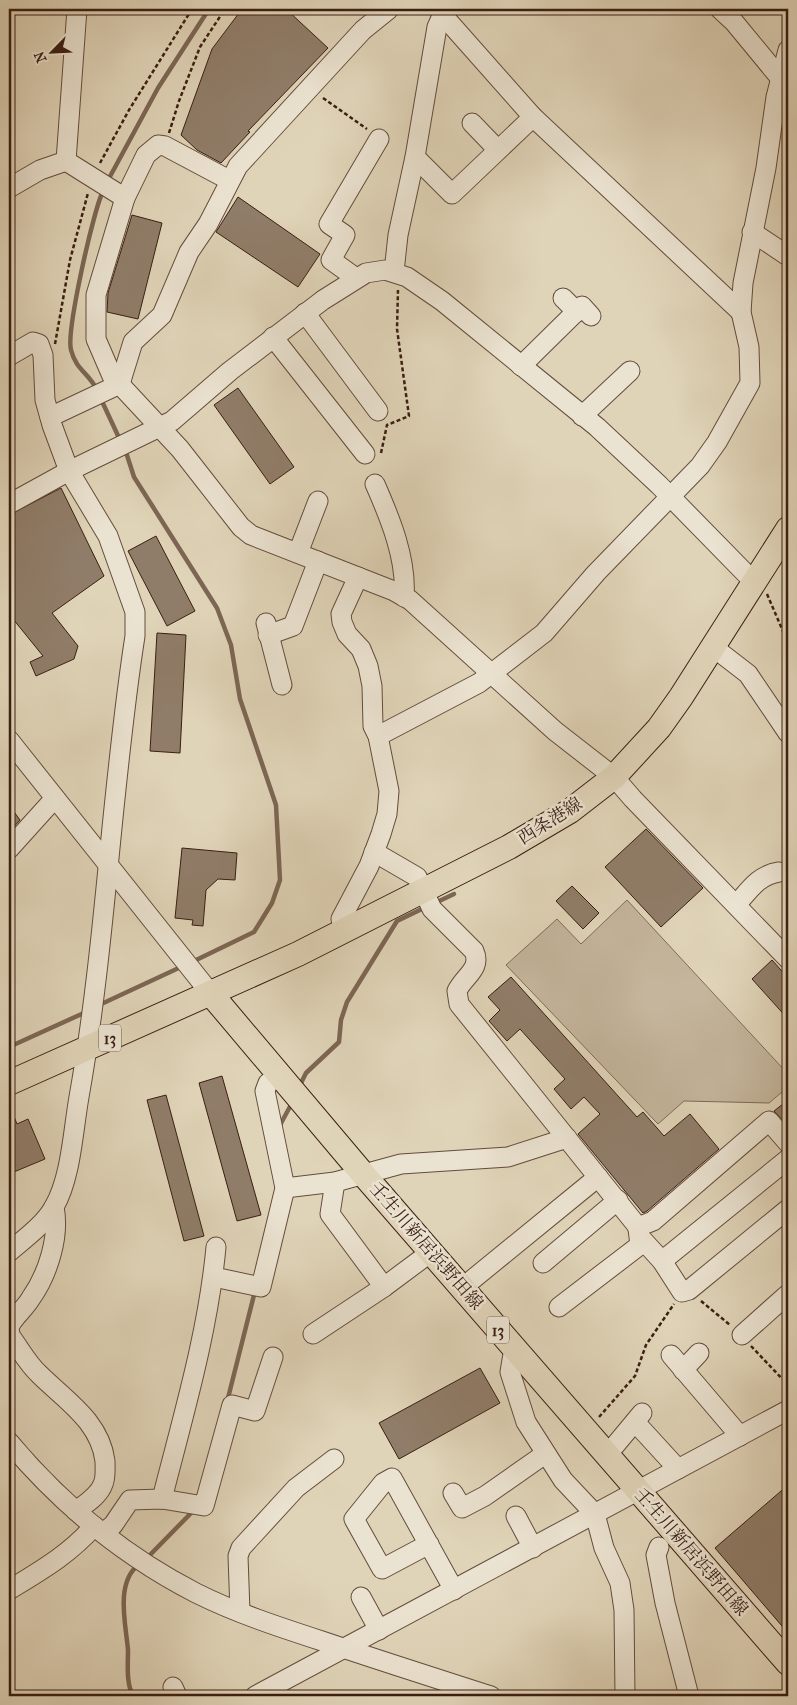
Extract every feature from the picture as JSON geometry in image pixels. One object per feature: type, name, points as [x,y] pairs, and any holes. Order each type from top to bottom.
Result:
[{"type":"main road","name":"西条港線","points":[[211,994],[344,930],[547,826],[570,811],[614,776],[659,728],[788,529]]},
{"type":"main road","name":"13","points":[[9,1083],[211,994]]},
{"type":"main road","name":"壬生川新居浜野田線","points":[[211,994],[278,1076],[788,1663]]},
{"type":"street","points":[[66,161],[77,9]]},
{"type":"street","points":[[50,417],[120,384],[133,342],[162,315],[182,265],[208,224],[229,180],[253,148],[363,30],[389,9]]},
{"type":"street","points":[[720,9],[734,22],[782,86]]},
{"type":"street","points":[[445,11],[448,21],[533,117],[741,312]]},
{"type":"street","points":[[396,273],[398,235],[415,157],[437,27],[445,11]]},
{"type":"street","points":[[378,736],[465,692],[548,630],[596,573],[709,454],[750,383],[749,347],[741,312],[745,268],[788,50]]},
{"type":"street","points":[[415,157],[452,194],[533,117]]},
{"type":"street","points":[[472,123],[498,150]]},
{"type":"street","points":[[356,278],[331,260],[346,235],[329,224],[379,139]]},
{"type":"street","points":[[229,180],[165,146],[158,145],[151,149],[122,196],[96,295],[96,339],[112,376],[180,449],[242,527],[251,535],[404,597],[555,731],[614,776],[633,799],[737,904],[788,959]]},
{"type":"street","points":[[9,188],[40,170],[66,161],[122,196]]},
{"type":"street","points":[[752,232],[788,256]]},
{"type":"street","points":[[9,504],[69,471],[160,428],[179,416],[230,371],[305,313],[356,278],[375,270],[396,273],[442,301],[522,366],[632,459],[754,582]]},
{"type":"street","points":[[522,366],[584,314],[563,298]]},
{"type":"street","points":[[305,313],[378,412]]},
{"type":"street","points":[[273,337],[373,454]]},
{"type":"street","points":[[9,356],[33,342],[39,344],[43,356],[45,400],[50,417],[69,471],[108,536],[134,612],[135,636],[108,864],[96,994],[65,1176],[54,1207],[44,1221],[9,1252]]},
{"type":"street","points":[[582,416],[630,371]]},
{"type":"street","points":[[375,484],[388,512],[405,578],[404,597]]},
{"type":"street","points":[[298,553],[318,501]]},
{"type":"street","points":[[282,685],[267,629],[293,626],[318,561]]},
{"type":"street","points":[[344,930],[340,919],[374,852],[387,814],[388,791],[378,736],[373,726],[372,686],[368,666],[361,649],[347,634],[342,622],[341,614],[358,577]]},
{"type":"street","points":[[713,647],[748,674],[788,733]]},
{"type":"street","points":[[9,740],[211,994]]},
{"type":"street","points":[[9,849],[55,798]]},
{"type":"street","points":[[374,852],[417,877],[432,909],[468,944],[477,958],[474,969],[457,991],[459,1004],[618,1200],[682,1292],[688,1290],[788,1209]]},
{"type":"street","points":[[737,904],[757,880],[768,874],[779,872]]},
{"type":"street","points":[[214,1277],[261,1287],[285,1188],[265,1091],[268,1083],[278,1076]]},
{"type":"street","points":[[639,1232],[769,1121],[788,1143]]},
{"type":"street","points":[[285,1188],[335,1182],[402,1164],[508,1157],[567,1138]]},
{"type":"street","points":[[662,1261],[788,1159]]},
{"type":"street","points":[[462,1288],[598,1177]]},
{"type":"street","points":[[335,1182],[330,1214],[384,1287]]},
{"type":"street","points":[[543,1263],[618,1200]]},
{"type":"street","points":[[54,1207],[58,1224],[42,1280],[23,1311],[11,1323],[9,1330],[11,1337],[37,1373],[79,1411],[100,1441],[106,1470],[103,1484],[95,1496],[76,1511]]},
{"type":"street","points":[[559,1307],[640,1244],[639,1232]]},
{"type":"street","points":[[162,1499],[199,1356],[214,1277],[216,1247]]},
{"type":"street","points":[[312,1334],[384,1287],[430,1252]]},
{"type":"street","points":[[742,1335],[788,1294]]},
{"type":"street","points":[[514,1348],[510,1372],[516,1397],[526,1422],[563,1480],[595,1514],[604,1548],[620,1583],[624,1610],[626,1696]]},
{"type":"street","points":[[683,1370],[699,1353]]},
{"type":"street","points":[[671,1355],[740,1436]]},
{"type":"street","points":[[9,1590],[63,1557],[121,1515],[130,1500],[162,1499],[204,1506],[232,1405],[255,1411],[273,1357]]},
{"type":"street","points":[[256,1696],[788,1410]]},
{"type":"street","points":[[607,1455],[639,1417],[678,1470]]},
{"type":"street","points":[[9,1442],[43,1480],[76,1511],[99,1530],[170,1578],[240,1612],[469,1693],[491,1696]]},
{"type":"street","points":[[454,1492],[462,1508],[485,1496],[545,1454]]},
{"type":"street","points":[[240,1612],[238,1556],[240,1548],[296,1488],[334,1459]]},
{"type":"street","points":[[429,1544],[382,1569],[354,1519],[382,1484],[392,1478],[429,1544],[454,1590]]},
{"type":"street","points":[[516,1516],[533,1548]]},
{"type":"street","points":[[660,1547],[656,1555],[665,1603],[689,1696]]},
{"type":"street","points":[[361,1597],[379,1630]]},
{"type":"path","points":[[165,146],[179,101],[200,47],[225,9]]},
{"type":"path","points":[[309,88],[361,123],[379,139]]},
{"type":"path","points":[[373,454],[387,425],[410,416],[397,328],[396,273]]},
{"type":"path","points":[[754,582],[767,594],[788,643]]},
{"type":"path","points":[[586,1432],[635,1376],[646,1345],[682,1292]]},
{"type":"shaded area","points":[[627,900],[788,1074],[788,1087],[769,1103],[684,1101],[658,1124],[506,965],[557,919],[581,944]]},
{"type":"building","points":[[242,9],[286,9],[328,48],[248,131],[250,132],[221,163],[197,150],[181,135],[212,49]]},
{"type":"building","points":[[238,197],[320,254],[298,287],[216,232]]},
{"type":"building","points":[[132,215],[162,223],[138,319],[107,312],[108,293]]},
{"type":"building","points":[[238,388],[294,467],[270,484],[214,405]]},
{"type":"building","points":[[61,488],[104,576],[52,613],[78,646],[74,659],[36,676],[30,662],[43,656],[9,614],[9,515]]},
{"type":"building","points":[[156,536],[195,611],[167,626],[128,551]]},
{"type":"building","points":[[157,633],[186,635],[180,753],[150,751]]},
{"type":"building","points":[[9,805],[20,820],[9,832]]},
{"type":"building","points":[[646,829],[703,888],[661,927],[605,867]]},
{"type":"building","points":[[182,848],[237,853],[235,880],[218,879],[206,890],[203,926],[192,925],[193,920],[175,918]]},
{"type":"building","points":[[572,886],[599,913],[583,929],[556,901]]},
{"type":"building","points":[[772,960],[788,978],[788,1019],[752,979]]},
{"type":"building","points":[[511,977],[637,1117],[643,1112],[664,1136],[690,1114],[719,1149],[647,1211],[643,1213],[578,1134],[600,1114],[584,1097],[571,1109],[554,1089],[565,1079],[520,1029],[507,1041],[489,1021],[500,1010],[488,997]]},
{"type":"building","points":[[222,1076],[261,1215],[237,1221],[199,1083]]},
{"type":"building","points":[[166,1095],[204,1236],[184,1241],[147,1100]]},
{"type":"building","points":[[788,1100],[788,1126],[774,1111]]},
{"type":"building","points":[[9,1104],[17,1124],[28,1119],[45,1159],[9,1174]]},
{"type":"building","points":[[480,1368],[500,1403],[399,1459],[379,1423]]},
{"type":"building","points":[[788,1485],[788,1633],[715,1548]]},
{"type":"waterway","points":[[107,182],[158,88],[209,9]]},
{"type":"waterway","points":[[97,390],[73,357],[71,339],[82,269],[94,219],[104,189]]},
{"type":"waterway","points":[[100,397],[120,440]]},
{"type":"waterway","points":[[125,449],[134,477],[217,608],[231,645],[240,699],[276,805],[280,880],[272,903],[254,932],[192,962]]},
{"type":"waterway","points":[[435,903],[454,894]]},
{"type":"waterway","points":[[299,1087],[306,1073],[339,1042],[341,1020],[347,1002],[397,921],[426,907]]},
{"type":"waterway","points":[[97,1006],[183,966]]},
{"type":"waterway","points":[[9,1047],[86,1012]]},
{"type":"waterway","points":[[279,1127],[293,1101]]},
{"type":"waterway","points":[[227,1402],[255,1291]]},
{"type":"waterway","points":[[146,1559],[195,1509]]},
{"type":"waterway","points":[[133,1696],[128,1680],[124,1594],[126,1583],[138,1565]]}]
